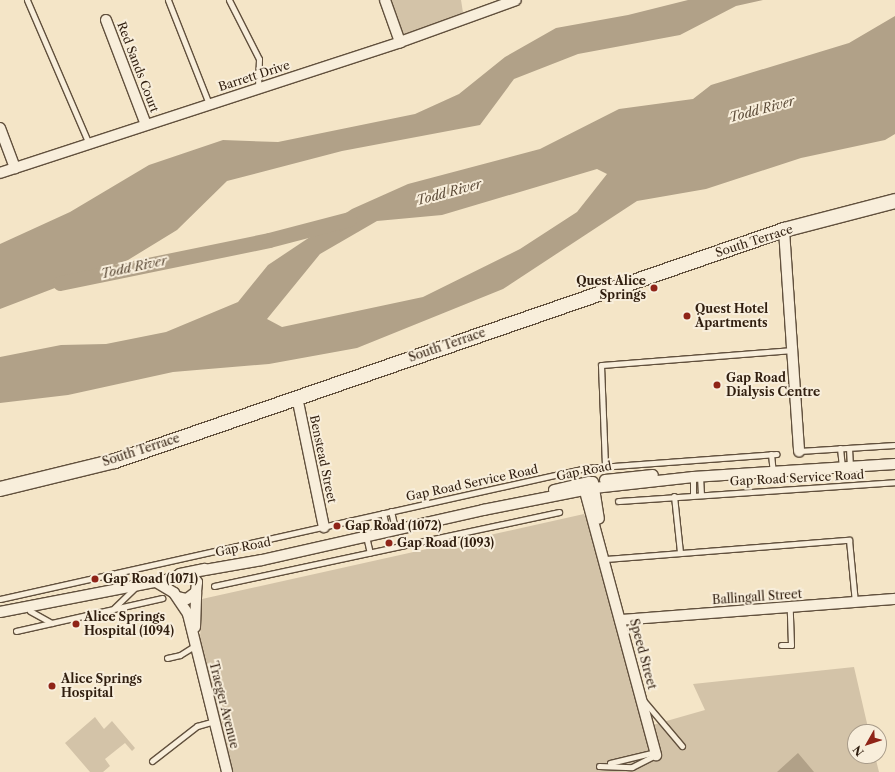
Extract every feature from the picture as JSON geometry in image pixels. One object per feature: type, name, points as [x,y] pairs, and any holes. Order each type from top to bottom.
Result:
[{"type":"street","points":[[385,0],[400,42]]},
{"type":"street","name":"Barrett Drive","points":[[0,173],[400,42],[516,0]]},
{"type":"street","name":"Red Sands Court","points":[[106,20],[146,125]]},
{"type":"street","points":[[0,128],[15,168]]},
{"type":"street","name":"South Terrace","points":[[0,489],[115,461],[784,230],[895,201]]},
{"type":"street","points":[[784,230],[790,350],[799,451]]},
{"type":"street","name":"Benstead Street","points":[[297,397],[324,527]]},
{"type":"street","name":"Gap Road","points":[[199,571],[218,569],[589,486],[647,475],[696,477],[895,464]]},
{"type":"street","name":"Speed Street","points":[[589,486],[620,620],[656,754]]},
{"type":"street","name":"Gap Road","points":[[0,612],[51,604],[175,578],[180,574],[188,574],[262,555],[292,552]]},
{"type":"street","points":[[156,582],[176,595],[187,599],[197,589],[207,575],[218,569]]},
{"type":"street","points":[[188,574],[195,578],[197,589]]},
{"type":"street","points":[[175,578],[172,584],[176,595]]},
{"type":"street","name":"Traeger Avenue","points":[[196,644],[197,589]]},
{"type":"street","name":"Traeger Avenue","points":[[176,595],[188,614],[227,772]]},
{"type":"street","name":"Ballingall Street","points":[[620,620],[895,600]]},
{"type":"street","name":"Gap Road","points":[[0,619],[51,604]]},
{"type":"lane","points":[[27,0],[89,144]]},
{"type":"lane","points":[[168,0],[209,104]]},
{"type":"lane","points":[[229,0],[259,59],[258,88]]},
{"type":"lane","points":[[605,465],[601,365],[790,350]]},
{"type":"lane","points":[[799,451],[895,445]]},
{"type":"lane","name":"Gap Road Service Road","points":[[840,448],[846,467]]},
{"type":"lane","name":"Gap Road Service Road","points":[[846,467],[849,448]]},
{"type":"lane","name":"Gap Road Service Road","points":[[0,599],[403,508],[416,508],[605,465],[774,454],[773,472]]},
{"type":"lane","points":[[696,477],[701,494]]},
{"type":"lane","points":[[693,494],[696,477]]},
{"type":"lane","name":"Gap Road Service Road","points":[[618,500],[895,482]]},
{"type":"lane","points":[[674,496],[680,552]]},
{"type":"lane","name":"Gap Road Service Road","points":[[391,511],[391,530]]},
{"type":"lane","points":[[214,586],[559,512]]},
{"type":"lane","points":[[383,513],[391,530]]},
{"type":"lane","points":[[366,536],[370,553]]},
{"type":"lane","points":[[605,559],[849,540],[855,602]]},
{"type":"lane","points":[[114,609],[140,585]]},
{"type":"lane","points":[[16,632],[162,598]]},
{"type":"lane","points":[[781,645],[791,645],[790,607]]},
{"type":"lane","points":[[30,611],[52,623]]},
{"type":"lane","points":[[167,658],[180,655],[196,644]]},
{"type":"lane","points":[[639,693],[682,746]]},
{"type":"lane","points":[[152,761],[197,726],[214,721]]},
{"type":"lane","points":[[656,754],[632,767],[599,766],[656,754]]},
{"type":"shaded area","points":[[385,0],[461,0],[464,19],[400,42]]},
{"type":"shaded area","points":[[584,514],[605,559],[649,726],[705,710],[693,684],[854,667],[867,724],[847,724],[847,764],[877,764],[879,772],[227,772],[199,659],[202,599]]},
{"type":"shaded area","points":[[95,717],[104,729],[112,721],[135,748],[132,751],[125,743],[105,759],[110,766],[103,772],[90,772],[65,743]]},
{"type":"water","points":[[688,0],[763,0],[736,6],[680,35],[578,54],[514,79],[480,125],[342,151],[227,181],[177,230],[128,260],[0,309],[0,244],[70,212],[149,165],[223,140],[278,142],[415,114],[459,94],[505,57],[556,28],[628,15]]},
{"type":"water","points":[[895,16],[895,134],[885,140],[801,158],[706,189],[637,201],[503,289],[357,348],[269,364],[173,372],[68,395],[0,403],[0,357],[61,345],[106,344],[166,332],[238,302],[268,265],[352,209],[408,184],[540,149],[619,109],[693,99],[711,85],[849,43]],"holes":[[[597,169],[607,174],[577,212],[520,249],[423,297],[282,327],[267,319],[320,254],[377,221],[442,215]]]},
{"type":"water","points":[[798,753],[814,772],[777,772]]},
{"type":"waterway","name":"Todd River","points":[[60,283],[269,240],[349,219]]},
{"type":"place","name":"Quest Alice Springs","points":[[654,288]]},
{"type":"place","name":"Quest Hotel Apartments","points":[[687,316]]},
{"type":"place","name":"Gap Road Dialysis Centre","points":[[717,385]]},
{"type":"place","name":"Gap Road (1072)","points":[[337,526]]},
{"type":"place","name":"Gap Road (1093)","points":[[389,543]]},
{"type":"place","name":"Gap Road (1071)","points":[[95,579]]},
{"type":"place","name":"Alice Springs Hospital (1094)","points":[[76,624]]},
{"type":"place","name":"Alice Springs Hospital","points":[[52,686]]}]
